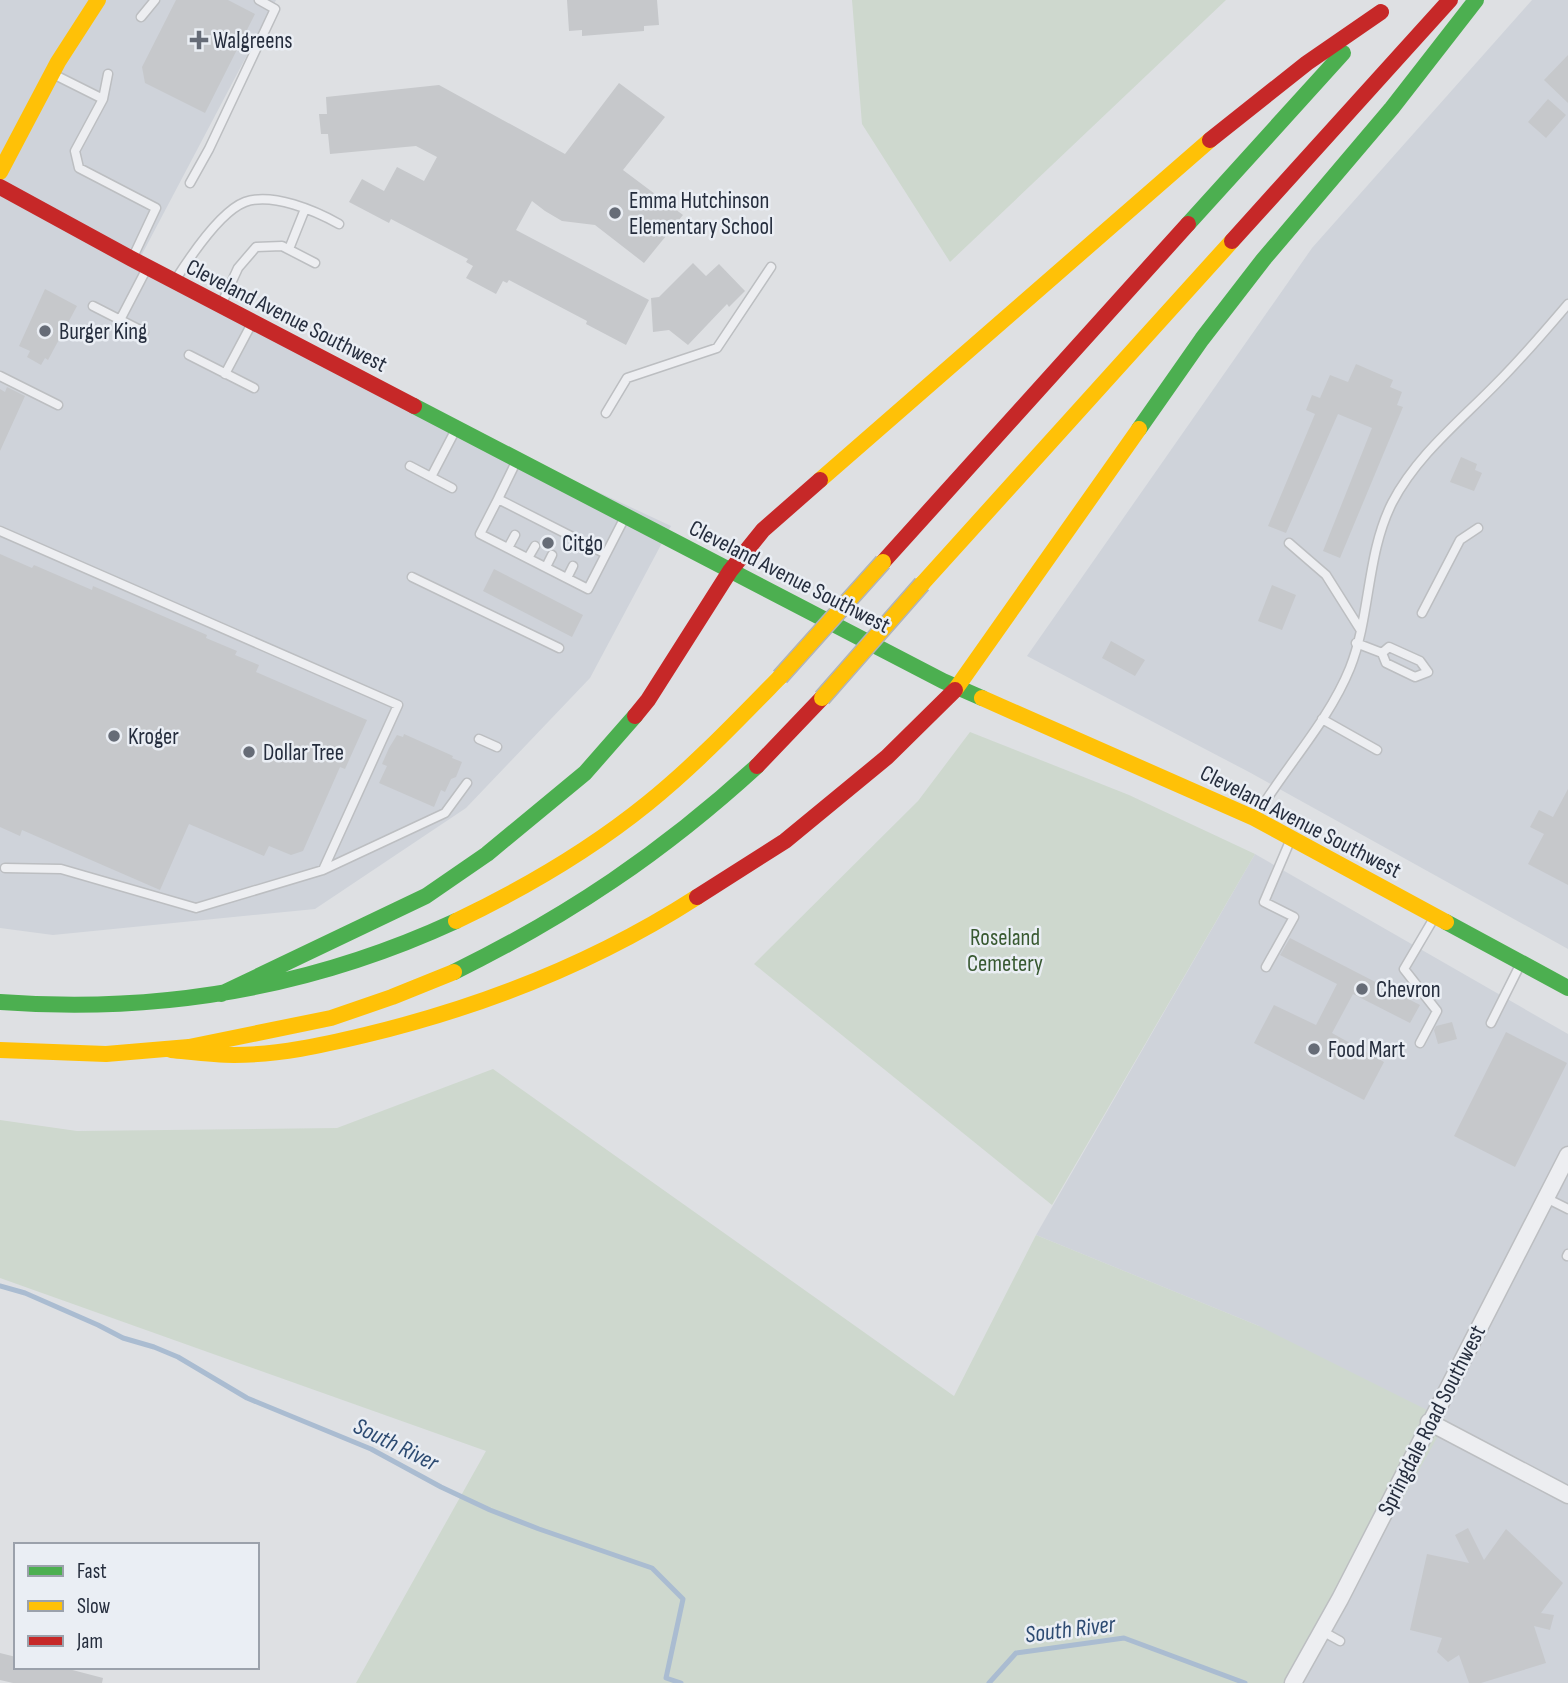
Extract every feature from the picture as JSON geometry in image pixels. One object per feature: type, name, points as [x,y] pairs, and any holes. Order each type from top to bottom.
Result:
[{"type":"main road","points":[[0,172],[52,74],[98,0]]},
{"type":"main road","points":[[171,1050],[329,1018],[410,990],[488,955],[531,932],[621,878],[678,835],[772,752],[1450,0]]},
{"type":"main road","points":[[0,1051],[63,1054],[171,1050],[234,1055],[281,1052],[333,1043],[432,1018],[493,998],[564,968],[682,907],[785,841],[887,757],[958,687],[1202,339],[1263,261],[1392,108],[1476,0]]},
{"type":"main road","points":[[0,1002],[110,1006],[221,994],[351,964],[415,941],[520,890],[653,800],[780,677],[1386,6]]},
{"type":"main road","points":[[221,994],[426,896],[487,854],[558,796],[585,773],[617,739],[648,700],[730,571],[763,530],[1202,146],[1307,63],[1386,6]]},
{"type":"main road","name":"Cleveland Avenue Southwest","points":[[0,187],[175,282],[730,571],[958,687],[1254,818],[1568,988]]},
{"type":"street","name":"Springdale Road Southwest","points":[[1293,1683],[1322,1632],[1568,1156]]},
{"type":"street","points":[[1429,1422],[1568,1495]]},
{"type":"lane","points":[[141,17],[155,0]]},
{"type":"lane","points":[[190,183],[209,149],[275,4],[259,0]]},
{"type":"lane","points":[[52,74],[103,99]]},
{"type":"lane","points":[[108,74],[103,99],[75,151],[79,168],[156,208],[132,259]]},
{"type":"lane","points":[[175,282],[194,250],[227,215],[246,202],[279,200],[340,224]]},
{"type":"lane","points":[[289,249],[304,209]]},
{"type":"lane","points":[[221,306],[238,268],[256,247],[282,246],[315,263]]},
{"type":"lane","points":[[120,320],[147,267]]},
{"type":"lane","points":[[606,413],[627,378],[717,348],[771,267]]},
{"type":"lane","points":[[1254,818],[1322,719],[1350,667],[1374,553],[1392,503],[1421,458],[1518,362],[1568,304]]},
{"type":"lane","points":[[97,309],[144,332]]},
{"type":"lane","points":[[225,374],[253,322]]},
{"type":"lane","points":[[188,355],[254,388]]},
{"type":"lane","points":[[0,376],[58,405]]},
{"type":"lane","points":[[431,477],[457,428]]},
{"type":"lane","points":[[518,459],[480,534],[587,589],[626,517]]},
{"type":"lane","points":[[410,466],[452,488]]},
{"type":"lane","points":[[498,499],[524,516],[606,554]]},
{"type":"lane","points":[[1422,613],[1460,540],[1478,528]]},
{"type":"lane","points":[[0,531],[402,707],[323,870]]},
{"type":"lane","points":[[508,548],[515,536]]},
{"type":"lane","points":[[1289,544],[1325,575],[1360,629]]},
{"type":"lane","points":[[528,558],[535,546]]},
{"type":"lane","points":[[546,567],[552,555]]},
{"type":"lane","points":[[567,578],[573,566]]},
{"type":"lane","points":[[412,577],[559,648]]},
{"type":"lane","points":[[1356,643],[1382,653]]},
{"type":"lane","points":[[1389,647],[1420,661],[1427,672],[1415,677],[1385,663],[1382,653],[1389,647]]},
{"type":"lane","points":[[1322,719],[1377,750]]},
{"type":"lane","points":[[479,739],[497,747]]},
{"type":"lane","points":[[5,867],[61,869],[196,908],[323,870],[445,813],[467,783]]},
{"type":"lane","points":[[1266,967],[1294,916],[1264,902],[1291,838]]},
{"type":"lane","points":[[1420,1042],[1437,1011],[1404,969],[1435,916]]},
{"type":"lane","points":[[1491,1023],[1521,962]]},
{"type":"lane","points":[[1546,1198],[1568,1209]]},
{"type":"lane","points":[[1322,1632],[1340,1641]]},
{"type":"shaded area","points":[[0,0],[276,0],[140,258],[322,363],[671,526],[590,678],[466,808],[315,909],[53,935],[0,928]]},
{"type":"shaded area","points":[[1532,0],[1568,0],[1568,949],[1249,772],[1027,656],[1312,248]]},
{"type":"shaded area","points":[[1255,854],[1568,1034],[1568,1683],[1303,1683],[1343,1605],[1259,1326],[1036,1235]]},
{"type":"green space","points":[[852,0],[1226,0],[950,262],[862,124]]},
{"type":"green space","name":"Roseland Cemetery","points":[[970,732],[1129,795],[1255,854],[1052,1205],[754,964],[918,801]]},
{"type":"green space","points":[[493,1069],[954,1396],[1036,1235],[1259,1326],[1447,1420],[1343,1605],[1303,1683],[356,1683],[486,1451],[0,1278],[0,1120],[77,1131],[337,1128]]},
{"type":"building","name":"Walgreens","points":[[176,0],[228,0],[255,14],[205,113],[145,83],[142,67]]},
{"type":"building","points":[[567,0],[657,0],[659,25],[644,26],[644,31],[582,36],[582,30],[569,31]]},
{"type":"building","points":[[1568,55],[1568,103],[1544,80]]},
{"type":"building","name":"Emma Hutchinson Elementary School","points":[[619,83],[665,117],[623,170],[683,215],[644,263],[595,225],[562,221],[532,201],[516,230],[649,300],[626,345],[509,280],[507,283],[503,281],[496,294],[466,278],[473,266],[466,262],[468,259],[391,219],[389,223],[349,202],[362,179],[384,191],[397,167],[424,181],[437,157],[416,146],[330,154],[328,134],[321,134],[319,114],[327,114],[326,97],[439,85],[565,154]]},
{"type":"building","points":[[1548,99],[1566,115],[1546,138],[1528,122]]},
{"type":"building","points":[[693,263],[706,276],[719,264],[745,291],[729,307],[727,304],[688,345],[669,330],[653,332],[651,298],[659,297]]},
{"type":"building","name":"Burger King","points":[[45,289],[77,306],[48,360],[45,358],[41,365],[27,357],[30,351],[19,346]]},
{"type":"building","points":[[1356,364],[1393,380],[1390,387],[1402,392],[1397,405],[1403,407],[1340,558],[1323,551],[1372,428],[1338,414],[1286,533],[1268,526],[1315,414],[1306,410],[1312,395],[1320,398],[1330,375],[1348,382]]},
{"type":"building","points":[[7,387],[25,396],[0,451],[0,389],[5,392]]},
{"type":"building","points":[[1461,457],[1477,464],[1475,470],[1482,473],[1474,491],[1450,482]]},
{"type":"building","points":[[0,554],[32,568],[34,565],[92,590],[93,586],[207,635],[206,638],[237,651],[235,655],[259,665],[256,672],[367,720],[345,769],[340,767],[303,851],[291,855],[269,846],[264,856],[189,824],[160,890],[22,830],[20,836],[0,827]]},
{"type":"building","points":[[494,569],[583,615],[572,637],[483,591]]},
{"type":"building","points":[[1272,585],[1296,595],[1282,630],[1258,621]]},
{"type":"building","points":[[1111,641],[1145,660],[1135,676],[1102,658]]},
{"type":"building","points":[[404,734],[462,762],[456,777],[451,779],[445,792],[441,790],[434,807],[379,783],[387,766],[382,764],[389,748],[397,735],[403,737]]},
{"type":"building","points":[[1568,789],[1568,885],[1528,864],[1544,834],[1530,827],[1539,810],[1553,817]]},
{"type":"building","points":[[1290,938],[1420,1005],[1410,1023],[1353,994],[1332,1033],[1384,1062],[1364,1100],[1254,1043],[1274,1005],[1316,1025],[1337,984],[1280,955]]},
{"type":"building","points":[[1452,1022],[1457,1039],[1438,1044],[1434,1030],[1436,1026]]},
{"type":"building","points":[[1506,1032],[1567,1063],[1515,1167],[1454,1136]]},
{"type":"building","points":[[1468,1528],[1484,1560],[1506,1529],[1563,1583],[1541,1613],[1554,1615],[1550,1630],[1534,1626],[1546,1663],[1481,1683],[1469,1683],[1459,1655],[1448,1662],[1437,1652],[1442,1638],[1410,1630],[1427,1554],[1469,1563],[1455,1535]]},
{"type":"building","points":[[0,1653],[14,1656],[14,1669],[69,1669],[103,1678],[102,1683],[13,1683],[0,1680]]},
{"type":"waterway","name":"South River","points":[[0,1286],[25,1293],[123,1338],[178,1357],[247,1398],[371,1449],[490,1510],[652,1568],[683,1599],[666,1678],[681,1683]]},
{"type":"waterway","name":"South River","points":[[989,1683],[1016,1653],[1124,1638],[1245,1683]]},
{"type":"traffic: fast","points":[[1139,429],[1202,339],[1263,260],[1392,108],[1476,0]]},
{"type":"traffic: fast","points":[[1188,224],[1343,53]]},
{"type":"traffic: fast","points":[[414,406],[943,681],[982,698]]},
{"type":"traffic: fast","points":[[221,994],[426,896],[487,854],[585,773],[635,716]]},
{"type":"traffic: fast","points":[[454,972],[536,928],[613,880],[686,827],[757,766]]},
{"type":"traffic: fast","points":[[0,1002],[118,1004],[233,991],[346,964],[456,921]]},
{"type":"traffic: fast","points":[[1446,922],[1568,988]]},
{"type":"traffic: slow","points":[[0,172],[58,62],[98,0]]},
{"type":"traffic: slow","points":[[820,480],[1210,140]]},
{"type":"traffic: slow","points":[[922,584],[1232,241]]},
{"type":"traffic: slow","points":[[955,690],[1139,429]]},
{"type":"traffic: slow","points":[[780,677],[883,562]]},
{"type":"traffic: slow","points":[[822,698],[922,584]]},
{"type":"traffic: slow","points":[[456,921],[555,868],[626,820],[699,758],[780,677]]},
{"type":"traffic: slow","points":[[982,698],[1254,818],[1446,922]]},
{"type":"traffic: slow","points":[[171,1050],[251,1055],[301,1049],[409,1024],[495,996],[578,962],[619,942],[697,897]]},
{"type":"traffic: slow","points":[[0,1050],[106,1054],[189,1047],[331,1018],[454,972]]},
{"type":"traffic: jam","points":[[1232,241],[1450,0]]},
{"type":"traffic: jam","points":[[1210,140],[1307,63],[1381,12]]},
{"type":"traffic: jam","points":[[0,187],[414,406]]},
{"type":"traffic: jam","points":[[883,562],[1188,224]]},
{"type":"traffic: jam","points":[[635,716],[648,700],[730,571],[763,530],[820,480]]},
{"type":"traffic: jam","points":[[697,897],[785,841],[887,757],[955,690]]},
{"type":"traffic: jam","points":[[757,766],[822,698]]},
{"type":"place","name":"Walgreens","points":[[199,40]]},
{"type":"place","name":"Emma Hutchinson Elementary School","points":[[615,213]]},
{"type":"place","name":"Burger King","points":[[45,331]]},
{"type":"place","name":"Citgo","points":[[548,543]]},
{"type":"place","name":"Kroger","points":[[114,736]]},
{"type":"place","name":"Dollar Tree","points":[[249,752]]},
{"type":"place","name":"Chevron","points":[[1362,989]]},
{"type":"place","name":"Food Mart","points":[[1314,1049]]}]
